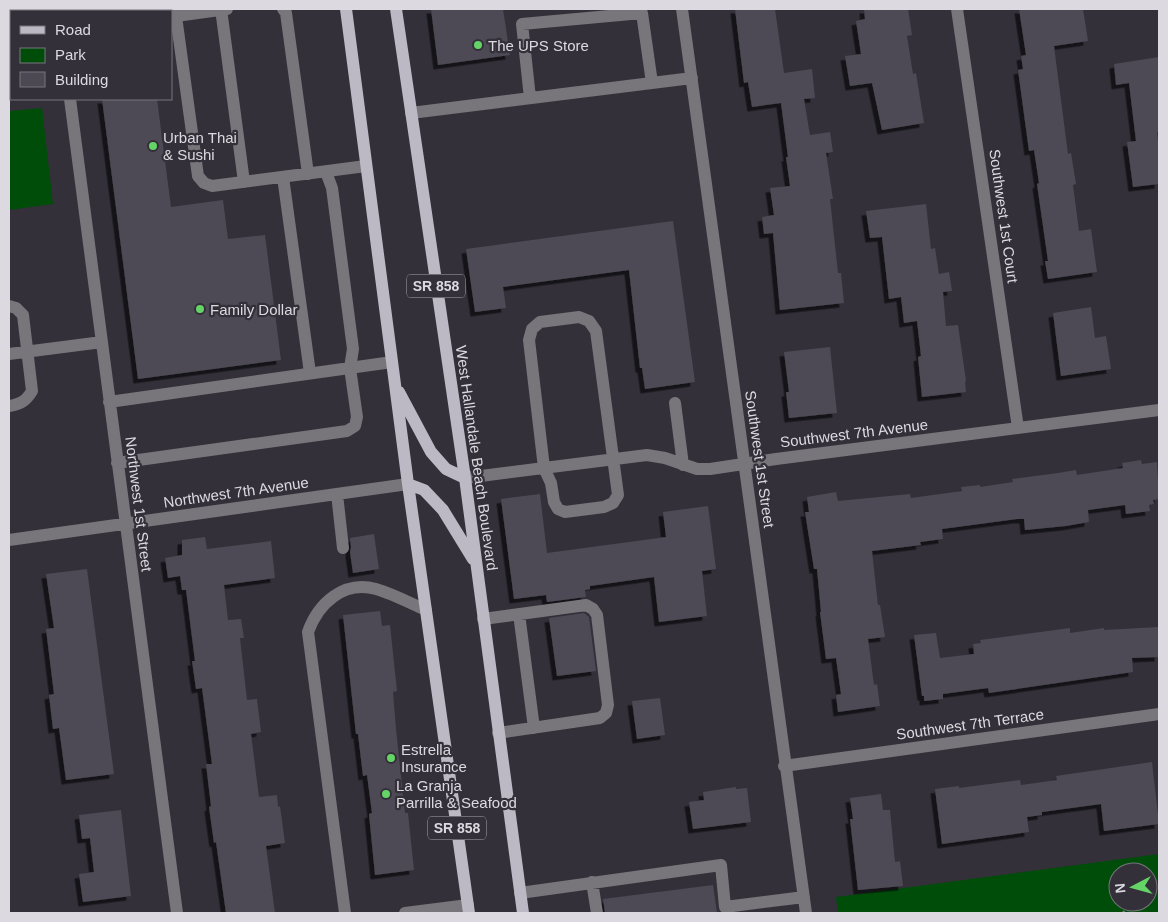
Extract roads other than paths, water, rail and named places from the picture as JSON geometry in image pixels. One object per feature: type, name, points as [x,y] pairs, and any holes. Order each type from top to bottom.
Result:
[{"type":"main road","name":"SR 858","points":[[346,9],[408,484],[468,909]]},
{"type":"main road","name":"West Hallandale Beach Boulevard","points":[[396,9],[484,619],[522,913]]},
{"type":"main road","points":[[395,386],[431,452],[446,470],[464,478]]},
{"type":"main road","points":[[408,484],[424,490],[443,510],[476,563]]},
{"type":"street","points":[[244,182],[224,9],[176,12],[198,176],[204,183],[212,186],[326,172],[366,166]]},
{"type":"street","points":[[283,9],[286,13],[308,174]]},
{"type":"street","name":"Southwest 1st Street","points":[[682,9],[745,465],[784,766],[806,913]]},
{"type":"street","name":"Southwest 1st Court","points":[[958,9],[1018,428]]},
{"type":"street","points":[[530,98],[522,24],[642,13],[652,83]]},
{"type":"street","points":[[411,113],[692,78]]},
{"type":"street","name":"Northwest 1st Street","points":[[70,100],[177,913]]},
{"type":"street","points":[[117,463],[347,432],[355,426],[357,416],[350,368],[353,349],[332,188],[326,172]]},
{"type":"street","points":[[283,177],[310,373]]},
{"type":"street","points":[[9,306],[16,308],[23,315],[32,391],[26,400],[19,405],[9,406]]},
{"type":"street","points":[[579,317],[589,321],[596,331],[613,459],[618,495],[612,503],[604,507],[565,512],[558,509],[554,502],[551,483],[544,468],[529,340],[532,329],[540,322],[579,317]]},
{"type":"street","points":[[9,354],[102,342]]},
{"type":"street","points":[[109,402],[392,362]]},
{"type":"street","points":[[675,404],[683,465]]},
{"type":"street","name":"Southwest 7th Avenue","points":[[464,478],[647,455],[665,458],[697,469],[710,469],[1159,410]]},
{"type":"street","name":"Northwest 7th Avenue","points":[[9,540],[408,484]]},
{"type":"street","points":[[337,494],[343,548]]},
{"type":"street","points":[[345,913],[308,632],[313,619],[327,600],[347,590],[360,588],[375,589],[426,610]]},
{"type":"street","points":[[484,619],[586,605],[593,609],[597,615],[608,706],[606,713],[600,718],[498,733]]},
{"type":"street","points":[[519,614],[534,728]]},
{"type":"street","name":"Southwest 7th Terrace","points":[[784,766],[1159,714]]},
{"type":"street","points":[[520,892],[721,865],[726,907],[804,897]]},
{"type":"street","points":[[592,882],[597,913]]},
{"type":"street","points":[[405,913],[468,909]]},
{"type":"place","name":"The UPS Store","points":[[478,45]]},
{"type":"place","name":"Urban Thai & Sushi","points":[[153,146]]},
{"type":"place","name":"Family Dollar","points":[[200,309]]},
{"type":"place","name":"Estrella Insurance","points":[[391,758]]},
{"type":"place","name":"La Granja Parrilla & Seafood","points":[[386,794]]}]
